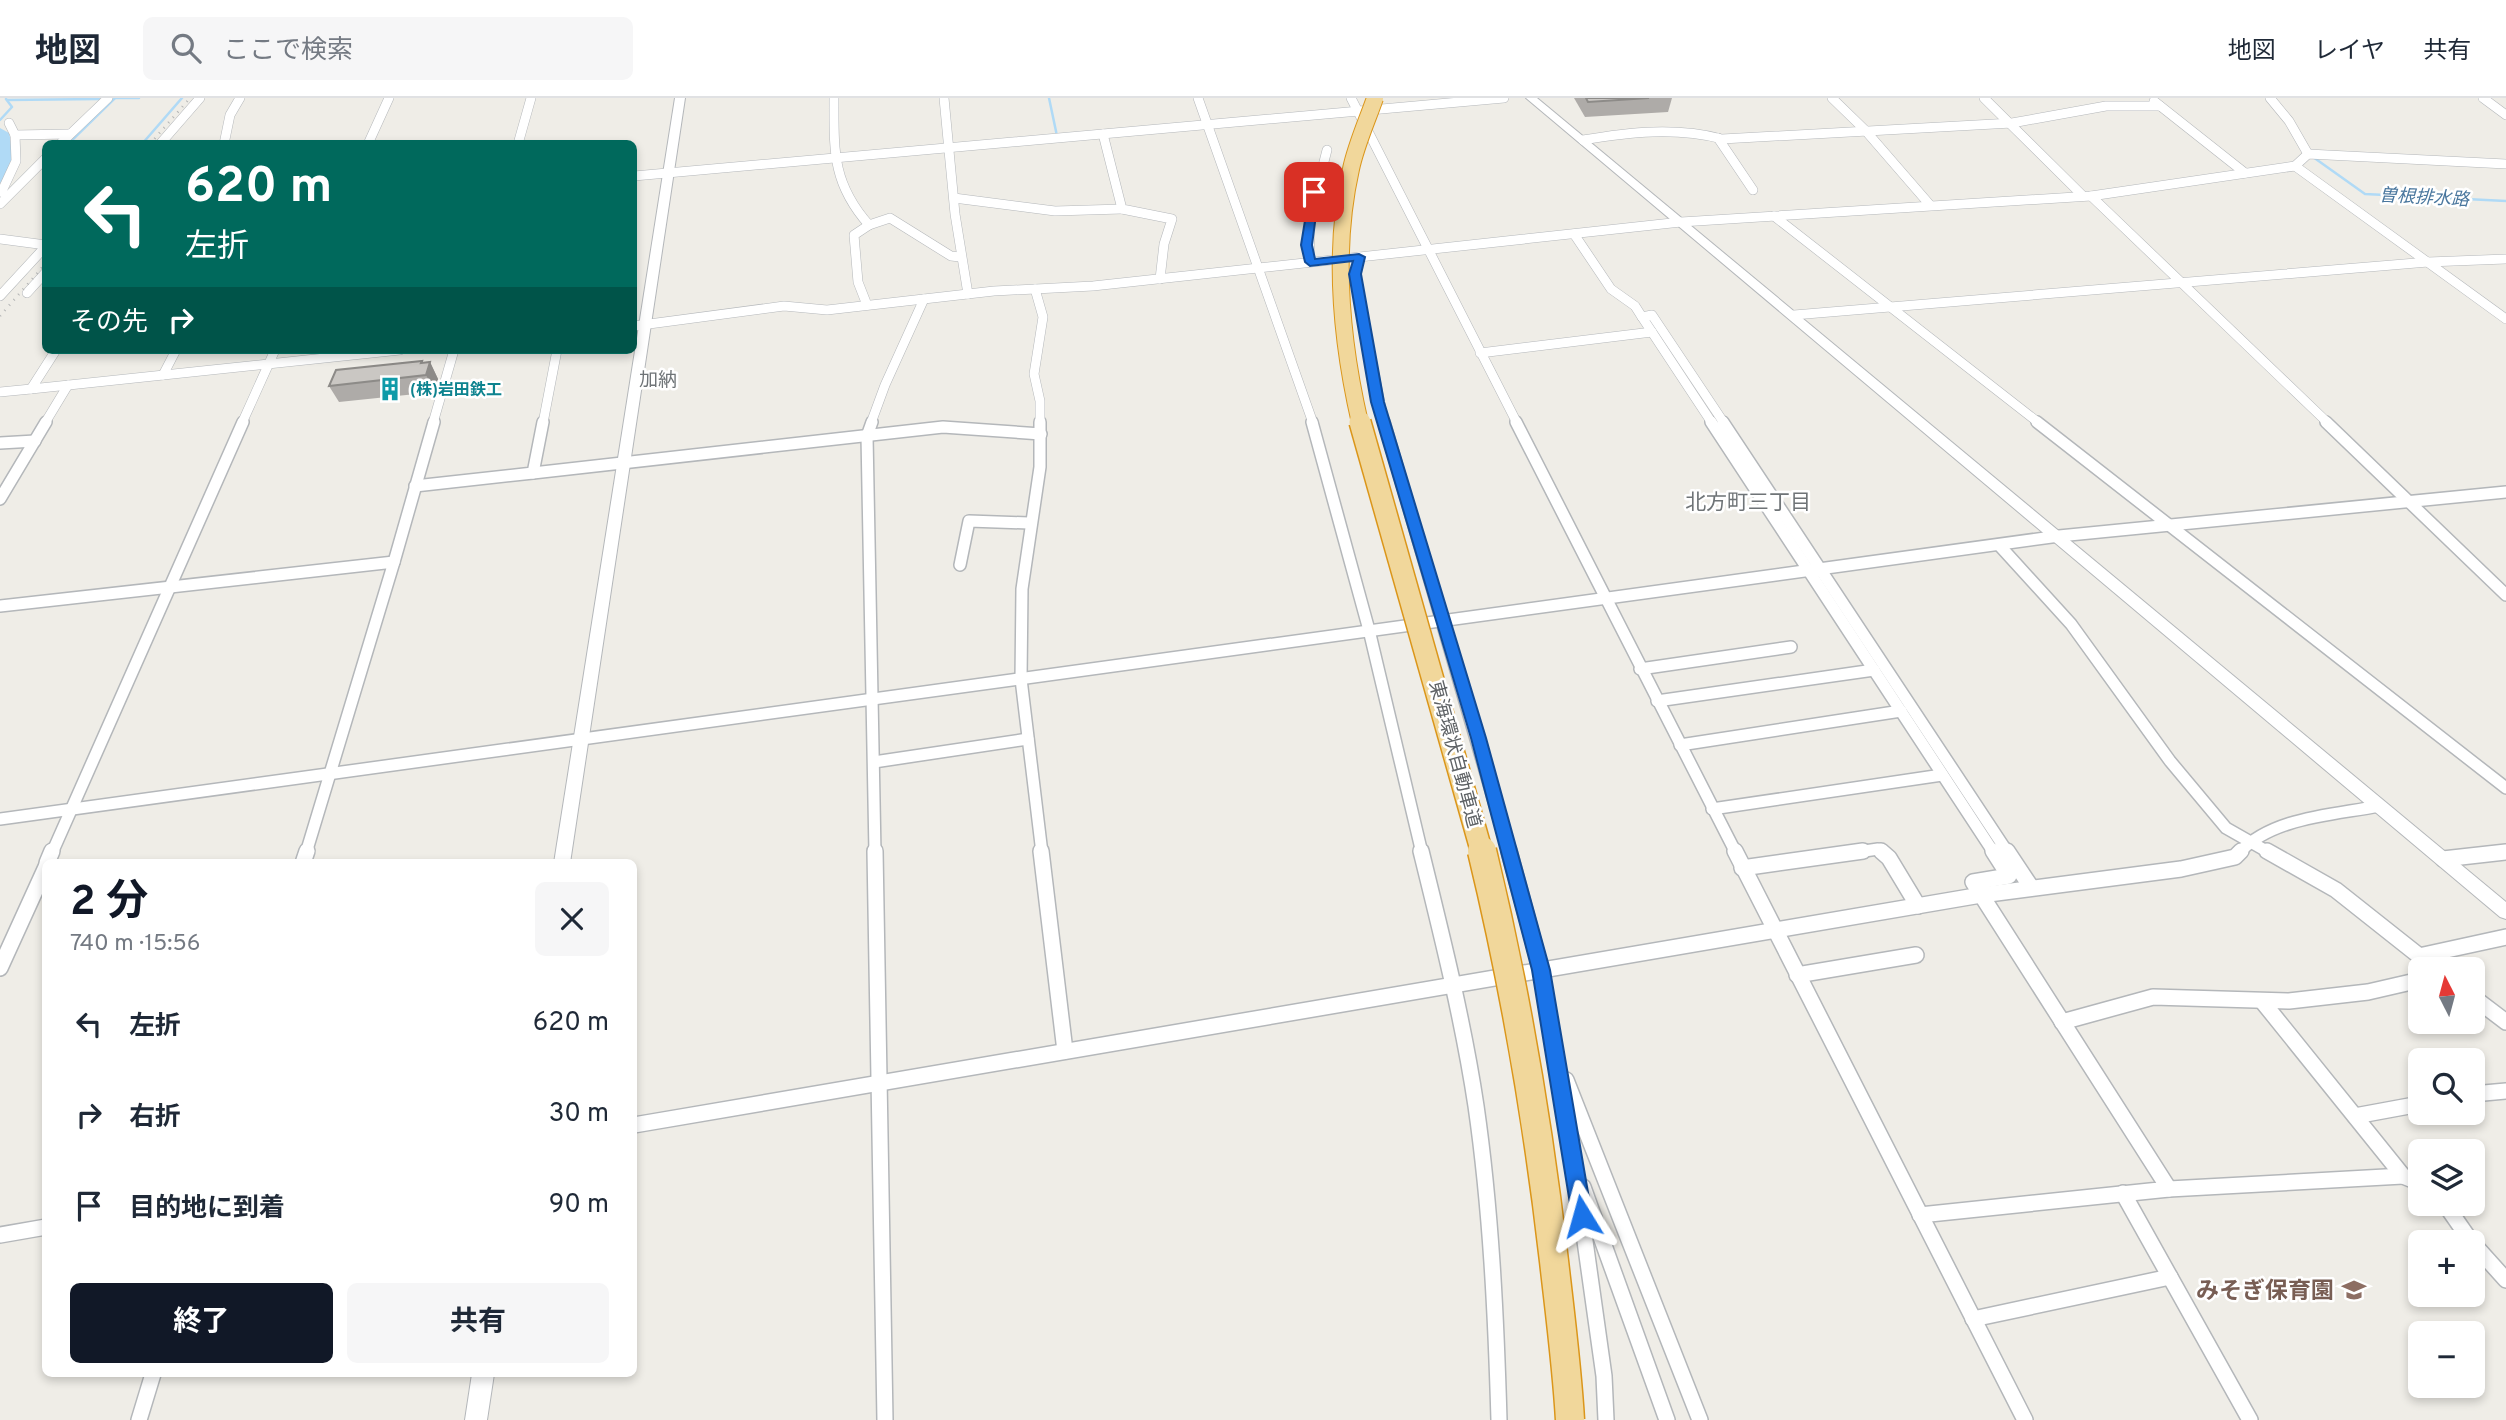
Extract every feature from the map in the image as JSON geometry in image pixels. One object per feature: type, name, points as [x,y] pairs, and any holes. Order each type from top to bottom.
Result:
[{"type":"highway","name":"東海環状自動車道","points":[[1366,104],[1340,240],[1341,298],[1347,359],[1360,428],[1467,794],[1509,966],[1544,1174],[1570,1420]]},
{"type":"street","points":[[64,140],[108,98]]},
{"type":"street","points":[[163,140],[200,98]]},
{"type":"street","points":[[225,140],[230,115],[240,98]]},
{"type":"street","points":[[370,140],[389,98]]},
{"type":"street","points":[[519,140],[531,98]]},
{"type":"street","points":[[637,344],[680,98]]},
{"type":"street","points":[[834,98],[835,172],[869,225]]},
{"type":"street","points":[[944,98],[960,257],[968,294]]},
{"type":"street","points":[[1198,98],[1307,403],[1369,630],[1453,984],[1476,1107],[1496,1310],[1499,1420]]},
{"type":"street","points":[[1351,98],[1366,104],[1428,250],[2025,1420]]},
{"type":"street","points":[[1396,98],[1401,107]]},
{"type":"street","points":[[637,176],[1207,125],[1366,104],[1401,107],[1504,98]]},
{"type":"street","points":[[1531,98],[2059,536],[2506,912]]},
{"type":"street","points":[[1832,98],[1865,130],[1930,205]]},
{"type":"street","points":[[1984,98],[2506,595]]},
{"type":"street","points":[[2150,98],[2245,173]]},
{"type":"street","points":[[2270,98],[2272,104],[2289,121],[2308,154]]},
{"type":"street","points":[[2483,98],[2506,115]]},
{"type":"street","points":[[1583,141],[1630,134],[1708,134],[1718,138],[2012,123],[2106,107],[2160,106]]},
{"type":"street","points":[[3,200],[2,191],[16,161],[15,135],[9,123]]},
{"type":"street","points":[[15,135],[70,134]]},
{"type":"street","points":[[1103,134],[1122,209]]},
{"type":"street","points":[[1718,138],[1753,190]]},
{"type":"street","points":[[1310,262],[1307,245],[1314,192],[1327,150]]},
{"type":"street","points":[[639,325],[783,306],[827,310],[968,294],[1160,279],[1681,222],[2087,196],[2295,166],[2308,154],[2506,164]]},
{"type":"street","points":[[3,200],[42,162]]},
{"type":"street","points":[[2295,166],[2506,319]]},
{"type":"street","points":[[954,198],[1055,211],[1122,209],[1171,219],[1164,244],[1160,279]]},
{"type":"street","points":[[1773,216],[2506,788]]},
{"type":"street","points":[[867,304],[858,282],[854,235],[869,225],[890,218],[951,256],[960,257]]},
{"type":"street","points":[[1574,234],[1611,289],[1635,306],[2031,887]]},
{"type":"street","points":[[0,239],[42,245]]},
{"type":"street","points":[[0,296],[42,250]]},
{"type":"street","points":[[1359,257],[1355,274],[1378,402],[1478,738],[1541,970],[1574,1163],[1604,1376],[1606,1420]]},
{"type":"street","points":[[1794,315],[2428,262],[2506,259]]},
{"type":"street","points":[[27,293],[42,276]]},
{"type":"street","points":[[1035,289],[1043,317],[1034,374],[1040,401],[1040,467],[1029,523],[1022,589],[1021,679],[1065,1051]]},
{"type":"street","points":[[886,1420],[867,436],[885,385],[924,299]]},
{"type":"street","points":[[1642,317],[1652,315],[1815,571],[1900,711],[2009,876],[1973,882],[2169,1189]]},
{"type":"street","points":[[1480,353],[1652,332]]},
{"type":"street","points":[[31,389],[53,354]]},
{"type":"street","points":[[163,375],[174,354]]},
{"type":"street","points":[[49,859],[273,354]]},
{"type":"street","points":[[0,392],[363,354]]},
{"type":"street","points":[[304,859],[394,562],[453,354]]},
{"type":"street","points":[[533,473],[556,354]]},
{"type":"street","points":[[563,859],[624,464],[636,354]]},
{"type":"street","points":[[0,499],[68,385]]},
{"type":"street","points":[[415,486],[943,428],[1041,434]]},
{"type":"street","points":[[0,443],[35,441]]},
{"type":"street","points":[[0,819],[2059,536],[2506,492]]},
{"type":"street","points":[[960,565],[969,521],[1029,523]]},
{"type":"street","points":[[2000,546],[2071,624],[2197,796],[2226,828],[2248,844],[2336,890],[2419,956],[2431,951],[2506,937]]},
{"type":"street","points":[[0,606],[394,562]]},
{"type":"street","points":[[1640,669],[1791,647]]},
{"type":"street","points":[[1657,701],[1874,670]]},
{"type":"street","points":[[1679,745],[1900,711]]},
{"type":"street","points":[[874,762],[1028,739]]},
{"type":"street","points":[[1712,809],[1942,775]]},
{"type":"street","points":[[637,1124],[1981,895],[2181,869],[2235,857],[2248,844],[2288,824],[2379,806]]},
{"type":"street","points":[[1742,868],[1878,849],[1889,858],[1918,906]]},
{"type":"street","points":[[2443,859],[2506,852]]},
{"type":"street","points":[[0,968],[42,874]]},
{"type":"street","points":[[1797,975],[1916,955]]},
{"type":"street","points":[[2062,1022],[2145,998],[2167,996],[2206,1001],[2262,1001],[2361,995],[2408,983]]},
{"type":"street","points":[[2262,1001],[2403,1176]]},
{"type":"street","points":[[2485,1006],[2506,1022]]},
{"type":"street","points":[[1556,1054],[1700,1420]]},
{"type":"street","points":[[2485,1093],[2506,1091]]},
{"type":"street","points":[[2355,1116],[2408,1106]]},
{"type":"street","points":[[1574,1163],[1667,1420]]},
{"type":"street","points":[[1920,1214],[2169,1189],[2403,1176],[2408,1178]]},
{"type":"street","points":[[2123,1193],[2250,1420]]},
{"type":"street","points":[[2453,1216],[2470,1240],[2506,1280]]},
{"type":"street","points":[[0,1235],[42,1228]]},
{"type":"street","points":[[1973,1319],[2170,1277]]},
{"type":"street","points":[[139,1420],[152,1377]]},
{"type":"street","points":[[476,1420],[483,1377]]},
{"type":"building","points":[[1586,98],[1649,98],[1588,102]]},
{"type":"building","points":[[422,361],[421,363],[430,362],[426,375],[329,386],[336,370]]},
{"type":"waterway","points":[[72,140],[115,98],[139,98]]},
{"type":"waterway","points":[[145,140],[182,98]]},
{"type":"waterway","points":[[1049,98],[1057,136]]},
{"type":"waterway","points":[[0,120],[12,107],[6,99]]},
{"type":"waterway","points":[[7,100],[99,99]]},
{"type":"waterway","points":[[0,133],[6,158],[0,178]]},
{"type":"waterway","name":"曽根排水路","points":[[2313,157],[2365,194],[2506,201]]},
{"type":"railway","points":[[153,140],[190,98]]},
{"type":"railway","points":[[0,316],[42,268]]},
{"type":"place","name":"(株)岩田鉄工","points":[[390,389]]},
{"type":"place","name":"みそぎ保育園","points":[[2354,1290]]},
{"type":"district","name":"加納","points":[[658,379]]},
{"type":"district","name":"北方町三丁目","points":[[1748,502]]},
{"type":"route","points":[[1314,192],[1307,245],[1310,262],[1359,257],[1355,274],[1378,402],[1478,738],[1541,970],[1582,1216]]}]
